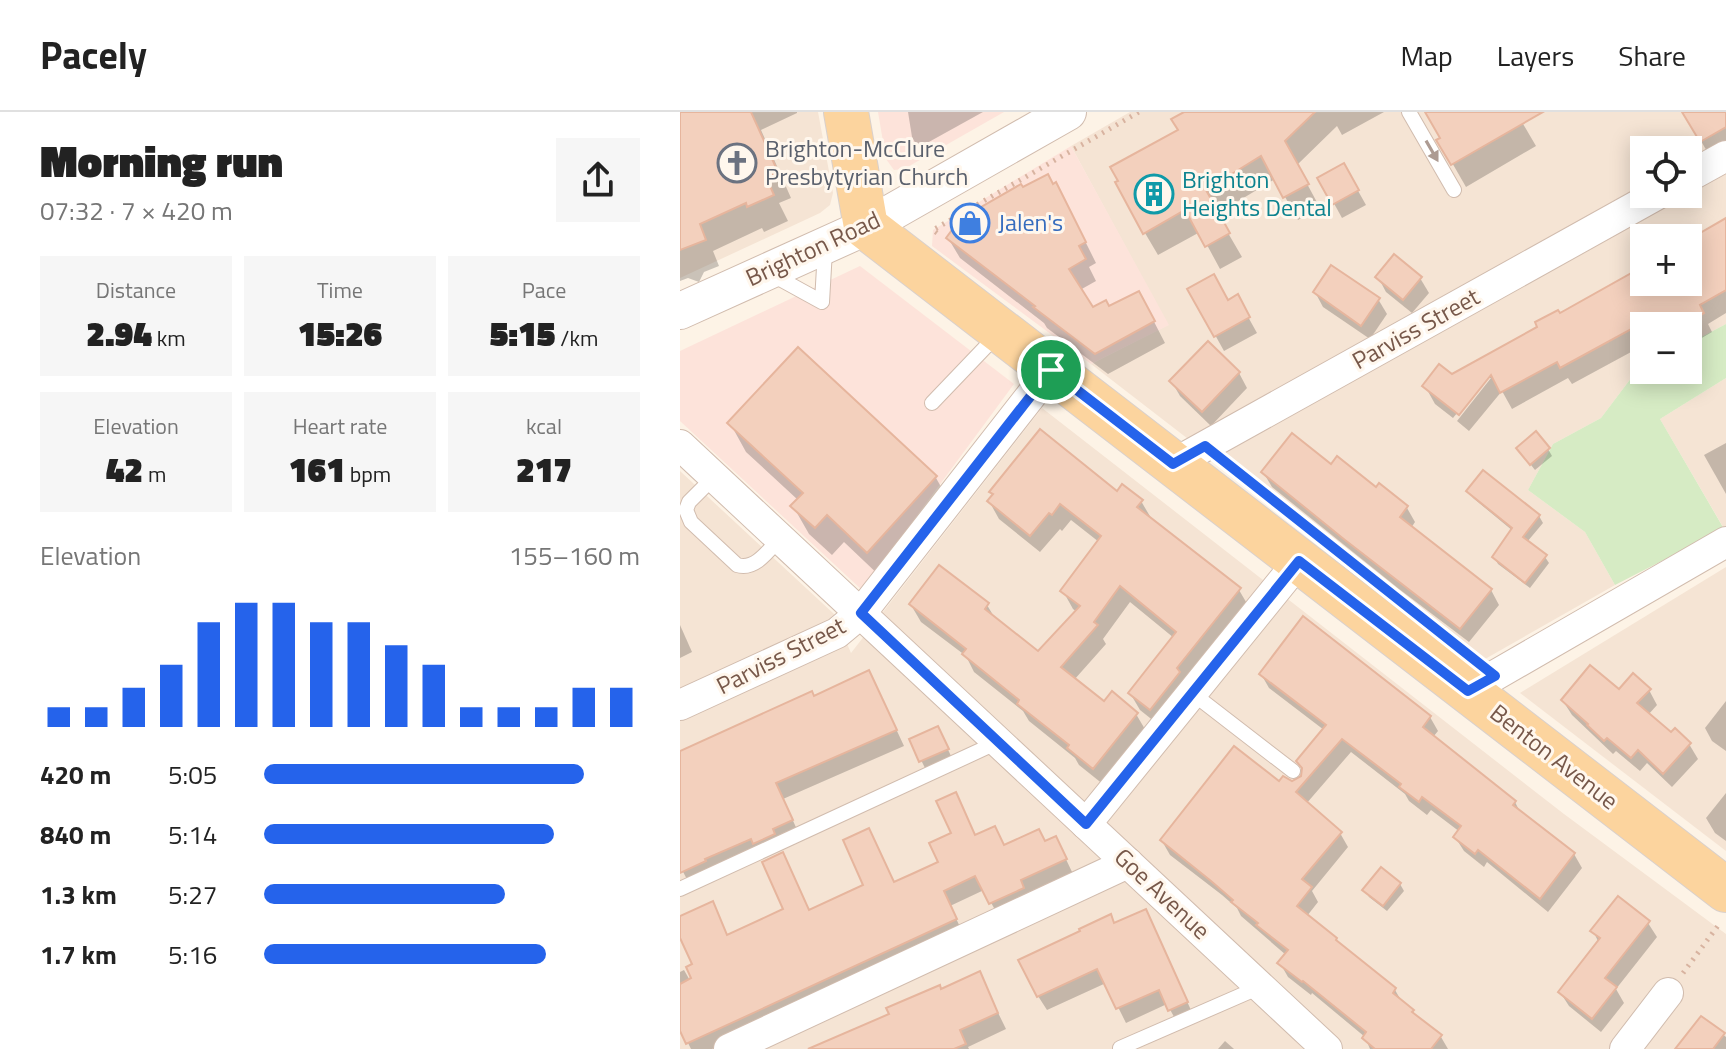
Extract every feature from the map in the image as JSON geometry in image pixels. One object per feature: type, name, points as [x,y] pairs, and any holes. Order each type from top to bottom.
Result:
[{"type":"main road","points":[[846,112],[866,227]]},
{"type":"main road","name":"Benton Avenue","points":[[866,227],[1726,890]]},
{"type":"street","name":"Brighton Road","points":[[680,311],[866,227],[1068,112]]},
{"type":"street","points":[[1702,169],[1726,156]]},
{"type":"street","name":"Parviss Street","points":[[1173,464],[1633,208]]},
{"type":"street","name":"Parviss Street","points":[[680,705],[837,633],[861,613],[1051,370]]},
{"type":"street","name":"Goe Avenue","points":[[680,445],[1327,1049]]},
{"type":"street","points":[[1468,691],[1726,542]]},
{"type":"street","points":[[1086,824],[1299,561]]},
{"type":"street","points":[[729,1049],[1128,863]]},
{"type":"street","points":[[1625,1049],[1668,993]]},
{"type":"lane","points":[[1409,112],[1454,190]]},
{"type":"lane","points":[[767,272],[822,302],[825,245]]},
{"type":"lane","points":[[932,403],[1001,331]]},
{"type":"lane","points":[[714,477],[689,502],[686,510],[691,522],[702,533],[743,567],[753,565],[780,538]]},
{"type":"lane","points":[[1192,693],[1293,771]]},
{"type":"lane","points":[[680,889],[999,742]]},
{"type":"lane","points":[[1120,1048],[1261,987]]},
{"type":"path","points":[[945,239],[933,230],[1139,112]]},
{"type":"path","points":[[1668,993],[1726,915]]},
{"type":"shaded area","points":[[680,112],[818,112],[833,193],[830,205],[820,213],[680,278]]},
{"type":"shaded area","points":[[878,112],[1004,112],[904,169],[894,170],[886,159]]},
{"type":"shaded area","points":[[1130,112],[1726,112],[1726,324],[1702,337],[1702,312],[1630,312],[1630,380],[1601,418],[1553,444],[1528,490],[1585,532],[1615,585],[1478,663],[1091,364],[1168,325],[1071,146]]},
{"type":"shaded area","points":[[1071,146],[1169,325],[1091,364],[932,246],[933,230]]},
{"type":"shaded area","points":[[860,266],[1014,384],[862,590],[680,421],[680,351]]},
{"type":"shaded area","points":[[1726,378],[1726,532],[1660,419]]},
{"type":"shaded area","points":[[1042,408],[1564,814],[1726,934],[1726,1049],[680,1049],[680,471],[834,614],[851,653]]},
{"type":"shaded area","points":[[1726,567],[1726,851],[1520,693]]},
{"type":"green space","points":[[1726,324],[1726,378],[1660,419],[1724,529],[1615,585],[1585,532],[1528,490],[1553,444],[1601,418],[1630,380],[1630,384],[1702,384],[1702,337]]},
{"type":"building","name":"Brighton-McClure Presbytyrian Church","points":[[680,112],[751,112],[778,172],[766,177],[774,195],[747,207],[746,203],[700,224],[706,240],[680,250]]},
{"type":"building","points":[[1184,112],[1315,112],[1285,141],[1309,184],[1283,198],[1261,156],[1206,190],[1230,233],[1205,247],[1185,210],[1143,234],[1110,167],[1178,130],[1171,119]]},
{"type":"building","points":[[1425,112],[1543,112],[1451,165],[1436,140],[1440,138]]},
{"type":"building","points":[[1682,112],[1726,112],[1726,127],[1702,141],[1702,136],[1696,136]]},
{"type":"building","points":[[1344,163],[1359,190],[1332,205],[1317,178]]},
{"type":"building","points":[[1048,174],[1053,184],[1056,182],[1086,242],[1079,246],[1086,259],[1069,269],[1093,307],[1106,300],[1109,306],[1139,291],[1155,321],[1095,354],[946,238],[963,215],[972,209],[974,211],[1021,184],[1023,187]]},
{"type":"building","points":[[1726,218],[1726,290],[1700,305],[1702,314],[1630,312],[1630,330],[1560,368],[1557,362],[1500,393],[1491,375],[1459,415],[1422,386],[1439,364],[1452,374],[1537,327],[1535,322],[1558,310],[1560,313],[1630,274],[1630,296],[1702,296],[1702,232]]},
{"type":"building","points":[[1394,254],[1422,277],[1403,300],[1375,277]]},
{"type":"building","points":[[1331,265],[1380,298],[1361,326],[1313,292]]},
{"type":"building","points":[[1214,274],[1228,300],[1238,294],[1250,317],[1214,337],[1187,289]]},
{"type":"building","points":[[1208,341],[1240,372],[1202,412],[1169,381]]},
{"type":"building","points":[[798,347],[937,476],[867,553],[827,515],[815,528],[790,506],[803,493],[727,423]]},
{"type":"building","points":[[1040,429],[1117,491],[1122,484],[1143,500],[1137,507],[1241,588],[1177,668],[1180,672],[1150,710],[1128,693],[1176,632],[1120,586],[1094,622],[1098,625],[1061,667],[1104,701],[1112,691],[1138,713],[1093,769],[1067,748],[1069,745],[1017,704],[1019,700],[962,654],[966,649],[909,604],[939,565],[989,603],[985,609],[1038,651],[1080,606],[1060,591],[1101,536],[1060,504],[1030,536],[987,501],[993,494],[989,492]]},
{"type":"building","points":[[1536,431],[1550,448],[1530,465],[1516,448]]},
{"type":"building","points":[[1292,433],[1331,464],[1337,456],[1376,487],[1379,483],[1408,506],[1400,517],[1492,589],[1460,629],[1261,472]]},
{"type":"building","points":[[1483,470],[1540,515],[1523,537],[1547,555],[1525,583],[1492,557],[1512,528],[1466,491]]},
{"type":"building","points":[[1303,616],[1431,716],[1423,727],[1516,801],[1513,805],[1575,853],[1540,899],[1478,850],[1475,854],[1453,837],[1461,826],[1422,797],[1419,802],[1399,787],[1401,784],[1342,739],[1296,792],[1342,832],[1302,879],[1312,887],[1297,906],[1396,988],[1393,993],[1442,1035],[1431,1049],[1375,1049],[1362,1038],[1366,1032],[1277,963],[1288,950],[1160,840],[1234,746],[1279,781],[1283,776],[1292,781],[1301,776],[1302,768],[1296,761],[1326,725],[1259,674]]},
{"type":"building","points":[[1590,665],[1619,689],[1633,673],[1651,689],[1637,703],[1671,732],[1675,728],[1691,743],[1663,774],[1638,750],[1631,758],[1607,738],[1604,741],[1561,700]]},
{"type":"building","points":[[869,670],[897,730],[776,783],[793,820],[773,829],[775,834],[753,844],[751,839],[680,873],[680,751],[812,691],[814,696]]},
{"type":"building","points":[[938,726],[949,749],[919,762],[909,739]]},
{"type":"building","points":[[956,792],[975,835],[995,826],[1004,845],[1039,829],[1045,841],[1056,836],[1067,859],[1021,880],[1024,888],[989,904],[975,876],[944,891],[957,919],[686,1044],[680,1031],[680,984],[691,978],[686,967],[692,964],[680,938],[680,916],[713,901],[727,935],[783,909],[762,862],[783,852],[809,910],[863,885],[843,840],[869,828],[894,882],[938,862],[929,843],[951,833],[936,801]]},
{"type":"building","points":[[1381,867],[1401,883],[1383,906],[1362,890]]},
{"type":"building","points":[[1618,896],[1650,921],[1605,978],[1617,987],[1592,1019],[1558,992],[1600,938],[1590,931]]},
{"type":"building","points":[[1146,909],[1188,1002],[1168,1011],[1159,990],[1116,1009],[1097,969],[1037,997],[1018,960],[1111,914],[1114,923]]},
{"type":"building","points":[[980,971],[998,1013],[960,1030],[966,1044],[954,1049],[808,1049],[889,1014],[886,1008],[940,985],[941,989]]},
{"type":"building","points":[[1701,1016],[1725,1033],[1713,1049],[1675,1049]]},
{"type":"place","name":"Brighton-McClure Presbytyrian Church","points":[[737,163]]},
{"type":"place","name":"Brighton Heights Dental","points":[[1154,194]]},
{"type":"place","name":"Jalen's","points":[[970,223]]},
{"type":"route","points":[[1051,370],[1173,464],[1205,446],[1495,676],[1468,691],[1299,561],[1086,824],[861,613],[1051,370]]}]
